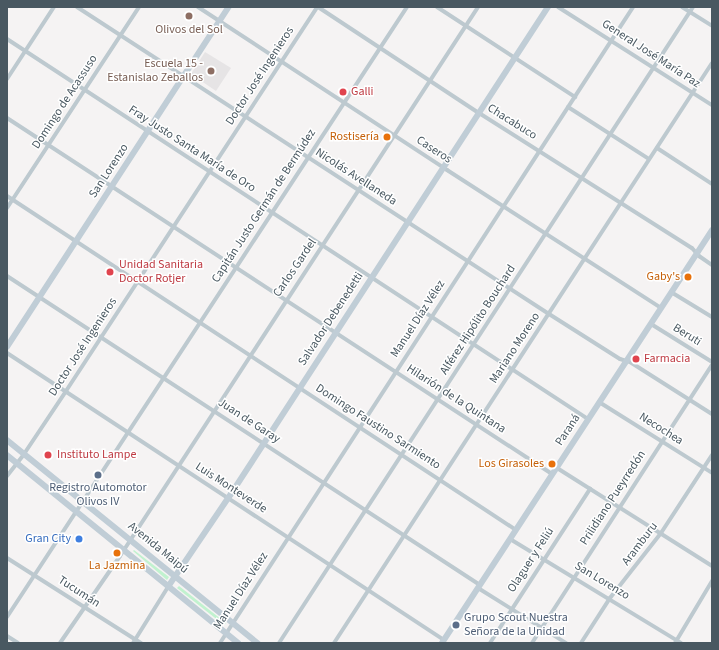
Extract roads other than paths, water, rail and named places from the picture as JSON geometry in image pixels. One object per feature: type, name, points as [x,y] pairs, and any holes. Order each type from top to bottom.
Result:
[{"type":"street","points":[[7,79],[54,7]]},
{"type":"street","name":"Nicolás Avellaneda","points":[[77,7],[359,190],[407,223],[620,359],[626,361],[712,414]]},
{"type":"street","name":"Domingo de Acassuso","points":[[7,208],[139,7]]},
{"type":"street","name":"Caseros","points":[[198,7],[443,168],[661,308]]},
{"type":"street","name":"San Lorenzo","points":[[7,347],[229,7]]},
{"type":"street","name":"Chacabuco","points":[[317,7],[479,113],[621,202],[697,253],[712,265]]},
{"type":"street","name":"Doctor José Ingenieros","points":[[7,476],[24,454],[66,392],[317,7]]},
{"type":"street","name":"Capitán Justo Germán de Bermúdez","points":[[7,617],[407,7]]},
{"type":"street","points":[[437,7],[575,97]]},
{"type":"street","name":"Carlos Gardel","points":[[60,643],[124,550],[359,190],[393,135],[478,7]]},
{"type":"street","name":"Salvador Debenedetti","points":[[134,641],[175,576],[228,498],[548,7]]},
{"type":"street","name":"General José María Paz","points":[[558,7],[712,105]]},
{"type":"street","name":"Manuel Díaz Vélez","points":[[220,643],[633,7]]},
{"type":"street","points":[[682,7],[712,26]]},
{"type":"street","name":"Alférez Hipólito Bouchard","points":[[279,643],[693,7]]},
{"type":"street","name":"Fray Justo Santa María de Oro","points":[[7,39],[588,419]]},
{"type":"street","name":"Mariano Moreno","points":[[336,641],[712,63]]},
{"type":"street","points":[[568,107],[649,160]]},
{"type":"street","name":"Hilarión de la Quintana","points":[[7,118],[552,474]]},
{"type":"street","points":[[657,148],[712,184]]},
{"type":"street","name":"Domingo Faustino Sarmiento","points":[[7,196],[516,530]]},
{"type":"street","name":"Paraná","points":[[443,641],[712,230]]},
{"type":"street","name":"Juan de Garay","points":[[7,276],[40,296],[405,535],[512,609],[566,643]]},
{"type":"street","points":[[671,292],[712,317]]},
{"type":"street","name":"Beruti","points":[[651,324],[712,364]]},
{"type":"street","name":"Luis Monteverde","points":[[7,353],[369,590],[443,641]]},
{"type":"street","name":"Prilidiano Pueyrredón","points":[[532,643],[712,364]]},
{"type":"street","name":"Necochea","points":[[599,402],[712,473]]},
{"type":"street","name":"Avenida Maipú","points":[[7,440],[258,643]]},
{"type":"street","name":"Avenida Maipú","points":[[7,455],[75,512],[238,643]]},
{"type":"street","name":"Aramburu","points":[[581,643],[610,598],[661,533],[712,455]]},
{"type":"street","points":[[557,468],[712,566]]},
{"type":"street","name":"Olaguer y Feliú","points":[[490,643],[590,489]]},
{"type":"street","name":"San Lorenzo","points":[[510,539],[543,560],[610,598],[675,642],[681,643]]},
{"type":"street","name":"Tucumán","points":[[7,558],[134,641],[141,643]]},
{"type":"street","points":[[675,642],[712,581]]},
{"type":"street","points":[[7,636],[18,643]]},
{"type":"street","points":[[336,641],[342,643]]},
{"type":"place","name":"Olivos del Sol","points":[[189,16]]},
{"type":"place","name":"Escuela 15 - Estanislao Zeballos","points":[[211,71]]},
{"type":"place","name":"Galli","points":[[343,92]]},
{"type":"place","name":"Rostisería","points":[[387,137]]},
{"type":"place","name":"Unidad Sanitaria Doctor Rotjer","points":[[110,272]]},
{"type":"place","name":"Gaby's","points":[[688,277]]},
{"type":"place","name":"Farmacia","points":[[636,359]]},
{"type":"place","name":"Instituto Lampe","points":[[48,455]]},
{"type":"place","name":"Los Girasoles","points":[[552,464]]},
{"type":"place","name":"Registro Automotor Olivos IV","points":[[98,475]]},
{"type":"place","name":"Gran City","points":[[79,539]]},
{"type":"place","name":"La Jazmina","points":[[117,553]]},
{"type":"place","name":"Grupo Scout Nuestra Señora de la Unidad","points":[[456,625]]}]
